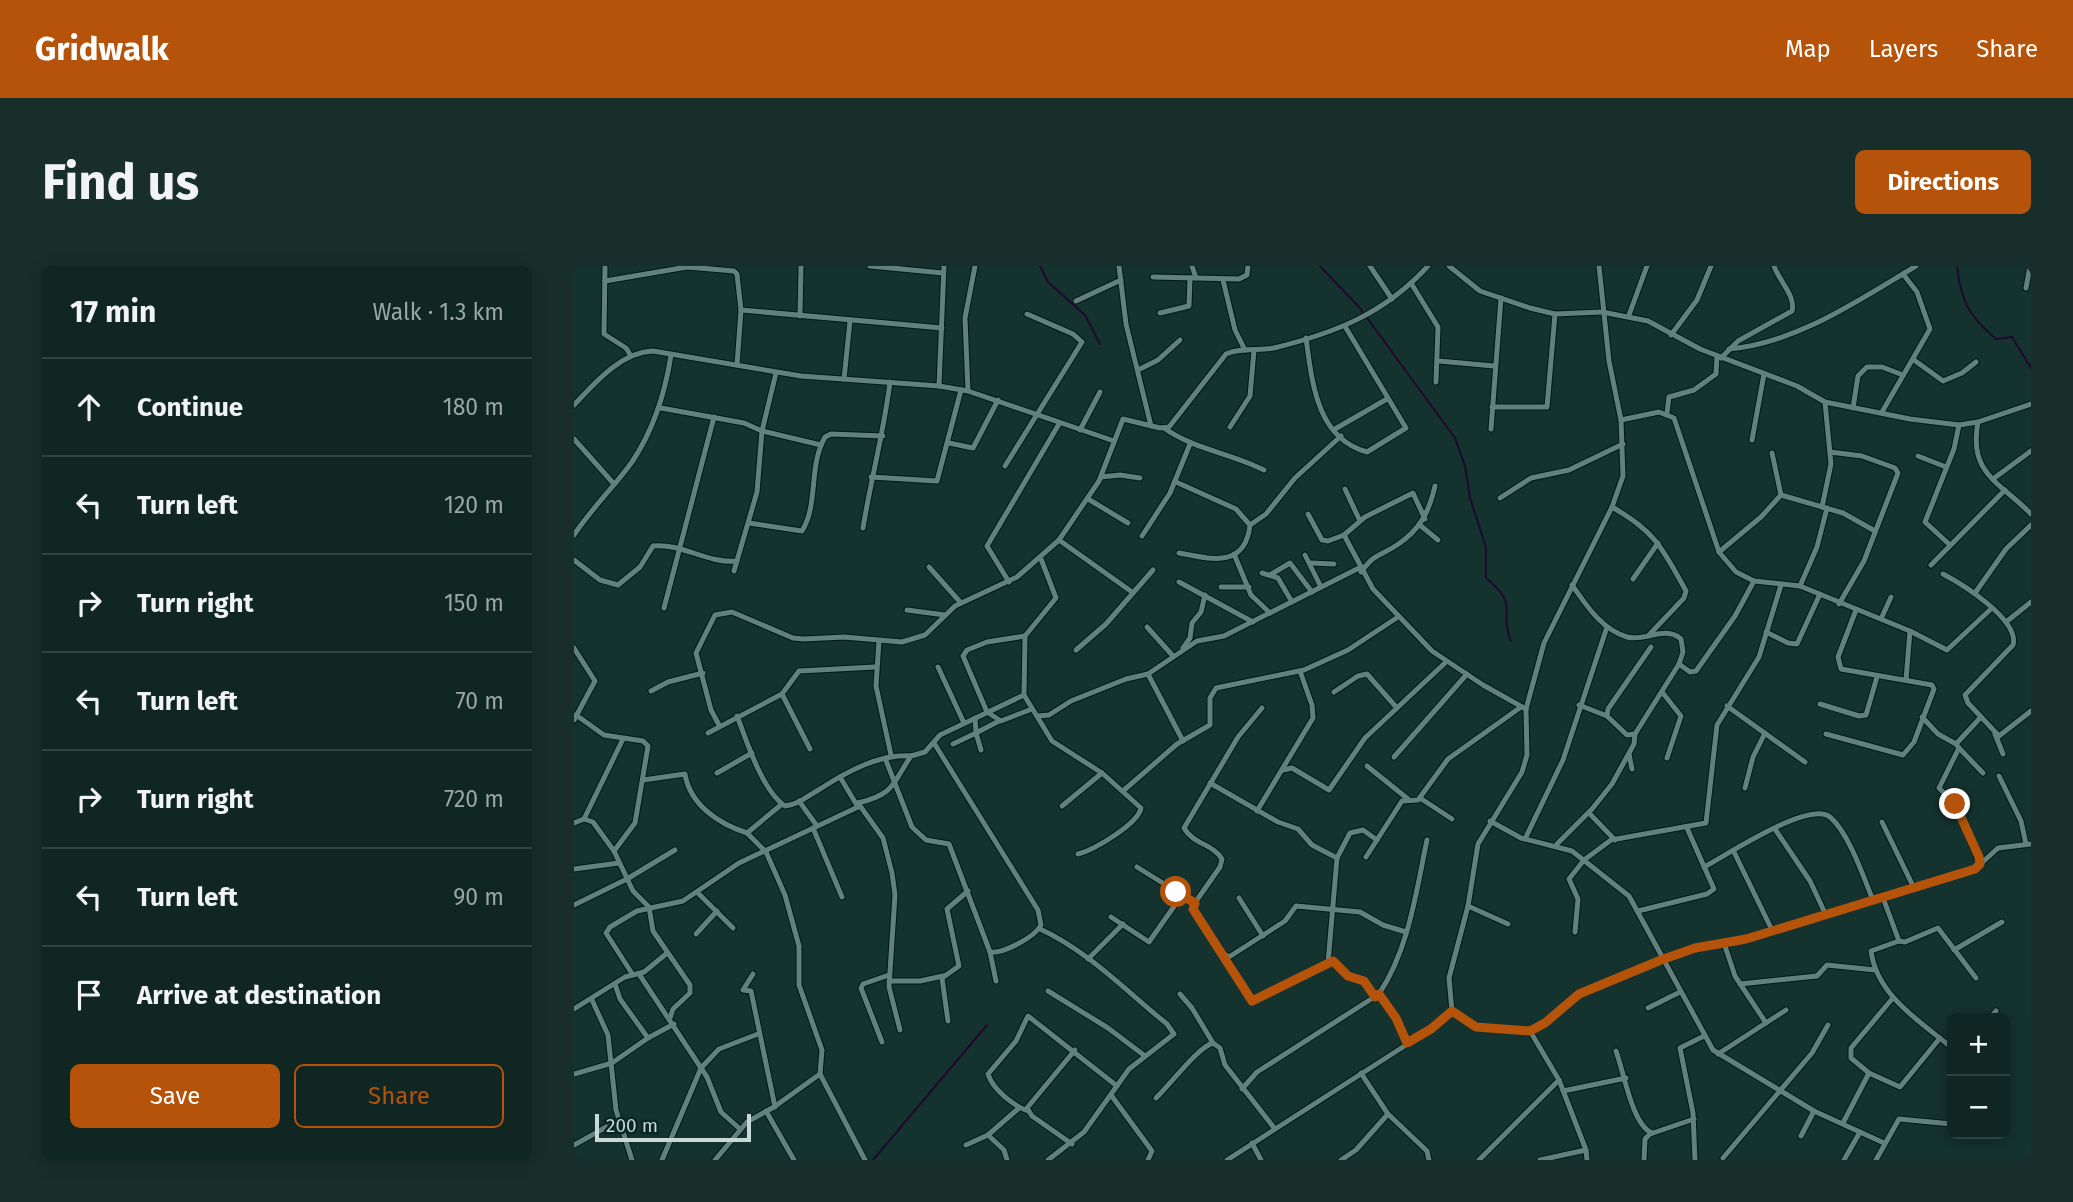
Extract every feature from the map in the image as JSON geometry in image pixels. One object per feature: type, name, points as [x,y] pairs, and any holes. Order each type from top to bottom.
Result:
[{"type":"street","points":[[800,316],[801,266]]},
{"type":"street","points":[[870,266],[944,269],[939,386]]},
{"type":"street","points":[[871,477],[935,482],[940,475],[965,390],[965,318],[975,266]]},
{"type":"street","points":[[1119,266],[1126,324],[1152,426]]},
{"type":"street","points":[[1160,313],[1189,306],[1192,266]]},
{"type":"street","points":[[1153,277],[1223,280],[1244,277],[1248,266]]},
{"type":"street","points":[[1370,266],[1392,299]]},
{"type":"street","points":[[1164,428],[1176,420],[1223,356],[1346,327],[1392,299],[1411,284],[1427,266]]},
{"type":"street","points":[[1449,266],[1480,291],[1555,314],[1602,312],[1629,315],[1648,321],[1719,357],[1825,402],[1959,425],[1978,422],[2031,404]]},
{"type":"street","points":[[1452,1011],[1450,978],[1468,906],[1478,845],[1490,821],[1509,794],[1527,755],[1523,708],[1544,643],[1612,507],[1623,476],[1621,420],[1602,312],[1599,266]]},
{"type":"street","points":[[1629,315],[1647,266]]},
{"type":"street","points":[[1671,335],[1697,300],[1711,266]]},
{"type":"street","points":[[1667,413],[1669,397],[1694,390],[1716,374],[1719,357],[1792,311],[1794,303],[1774,266]]},
{"type":"street","points":[[1729,349],[1786,337],[1916,266]]},
{"type":"street","points":[[2026,288],[2030,266]]},
{"type":"street","points":[[605,267],[604,334],[626,348],[631,356]]},
{"type":"street","points":[[605,281],[687,267],[734,271],[741,310],[737,365]]},
{"type":"street","points":[[1882,412],[1930,329],[1917,292],[1903,274]]},
{"type":"street","points":[[1076,301],[1121,280]]},
{"type":"street","points":[[1223,280],[1235,330],[1245,350]]},
{"type":"street","points":[[1411,284],[1438,327],[1436,382]]},
{"type":"street","points":[[1491,429],[1501,298]]},
{"type":"street","points":[[741,310],[942,327]]},
{"type":"street","points":[[1006,466],[1082,342],[1073,334],[1027,314]]},
{"type":"street","points":[[1492,407],[1547,407],[1555,314]]},
{"type":"street","points":[[844,379],[850,321]]},
{"type":"street","points":[[1306,338],[1318,408],[1341,436],[1367,452],[1406,430],[1346,327]]},
{"type":"street","points":[[1138,370],[1158,360],[1180,340]]},
{"type":"street","points":[[1230,427],[1250,396],[1254,350]]},
{"type":"street","points":[[574,405],[598,380],[631,356],[653,351],[776,373],[965,390],[1114,441]]},
{"type":"street","points":[[574,535],[633,460],[660,408],[671,355]]},
{"type":"street","points":[[1914,360],[1943,381],[1962,373],[1976,362]]},
{"type":"street","points":[[1438,361],[1494,366]]},
{"type":"street","points":[[1853,408],[1858,376],[1867,368],[1882,367],[1903,374]]},
{"type":"street","points":[[734,571],[757,492],[762,431],[776,373]]},
{"type":"street","points":[[1752,440],[1764,374]]},
{"type":"street","points":[[863,528],[871,477],[883,436],[890,382]]},
{"type":"street","points":[[1080,430],[1100,392]]},
{"type":"street","points":[[1335,429],[1387,399]]},
{"type":"street","points":[[948,443],[973,448],[998,400]]},
{"type":"street","points":[[1800,586],[1817,547],[1829,477],[1830,452],[1825,402]]},
{"type":"street","points":[[660,408],[744,423],[762,431],[821,445]]},
{"type":"street","points":[[1621,420],[1667,413],[1674,418],[1719,552],[1736,572],[1754,581],[1800,586],[1910,631],[1947,650],[1992,608]]},
{"type":"street","points":[[664,608],[682,548],[696,478],[714,417]]},
{"type":"street","points":[[719,725],[711,710],[696,649],[720,611],[748,618],[793,638],[844,637],[913,641],[925,635],[961,603],[1009,582],[1041,559],[1059,540],[1101,477],[1123,419],[1164,428],[1190,444],[1264,470]]},
{"type":"street","points":[[1978,422],[1974,448],[1977,459],[1993,479],[2031,514]]},
{"type":"street","points":[[1009,582],[987,547],[1059,424]]},
{"type":"street","points":[[1950,545],[1925,522],[1959,425]]},
{"type":"street","points":[[749,523],[802,531],[811,517],[813,475],[825,437],[831,434],[883,436]]},
{"type":"street","points":[[1250,525],[1266,514],[1295,478],[1341,436]]},
{"type":"street","points":[[574,439],[614,484]]},
{"type":"street","points":[[1142,536],[1176,482],[1190,444]]},
{"type":"street","points":[[1500,498],[1531,478],[1569,470],[1623,444]]},
{"type":"street","points":[[1993,479],[2031,451]]},
{"type":"street","points":[[1830,452],[1862,456],[1898,470],[1864,561],[1839,604]]},
{"type":"street","points":[[1772,453],[1781,495]]},
{"type":"street","points":[[1918,456],[1946,467]]},
{"type":"street","points":[[1107,464],[1120,475]]},
{"type":"street","points":[[1101,477],[1120,475],[1140,478]]},
{"type":"street","points":[[1176,482],[1236,509],[1250,525],[1248,541],[1234,554],[1212,560],[1179,553]]},
{"type":"street","points":[[1037,716],[1049,715],[1071,701],[1126,679],[1148,674],[1197,642],[1224,636],[1360,570],[1377,553],[1394,547],[1421,526],[1435,486]]},
{"type":"street","points":[[1345,489],[1360,521]]},
{"type":"street","points":[[1931,565],[2005,490]]},
{"type":"street","points":[[1308,514],[1322,540],[1328,541],[1344,535],[1360,521],[1413,493],[1425,519]]},
{"type":"street","points":[[1719,552],[1761,517],[1781,495]]},
{"type":"street","points":[[1781,495],[1843,513],[1875,531]]},
{"type":"street","points":[[1088,499],[1128,523]]},
{"type":"street","points":[[1612,507],[1644,526],[1658,543],[1686,594],[1652,633]]},
{"type":"street","points":[[574,521],[580,526]]},
{"type":"street","points":[[1975,593],[2006,549],[2031,525]]},
{"type":"street","points":[[1421,526],[1438,541]]},
{"type":"street","points":[[1344,535],[1360,560],[1360,570],[1398,617],[1446,662],[1523,708]]},
{"type":"street","points":[[1059,540],[1132,593]]},
{"type":"street","points":[[1633,579],[1658,543]]},
{"type":"street","points":[[574,561],[600,580],[618,585],[640,568],[653,546],[682,548],[712,560],[737,561]]},
{"type":"street","points":[[1234,554],[1253,598],[1270,613]]},
{"type":"street","points":[[1305,555],[1321,587]]},
{"type":"street","points":[[1041,559],[1056,598],[1025,636],[1024,695],[1052,741],[1102,773],[1141,808],[1139,815],[1114,836],[1089,851],[1078,854]]},
{"type":"street","points":[[1269,575],[1290,563],[1312,592]]},
{"type":"street","points":[[1311,563],[1334,564]]},
{"type":"street","points":[[929,567],[961,603]]},
{"type":"street","points":[[1076,650],[1106,624],[1153,570]]},
{"type":"street","points":[[1262,573],[1278,578],[1292,602]]},
{"type":"street","points":[[1943,574],[1975,593],[1992,608],[2006,622],[2014,638],[2013,645],[1965,695],[1995,734],[2003,754]]},
{"type":"street","points":[[1679,664],[1690,672],[1696,671],[1735,616],[1754,581]]},
{"type":"street","points":[[1179,582],[1253,622]]},
{"type":"street","points":[[1557,845],[1589,813],[1612,784],[1629,754],[1634,734],[1679,664],[1683,652],[1681,639],[1668,634],[1652,633],[1631,638],[1607,627],[1596,618],[1572,584]]},
{"type":"street","points":[[1575,932],[1578,900],[1569,879],[1584,860],[1608,842],[1706,823],[1717,725],[1755,665],[1781,585]]},
{"type":"street","points":[[1221,587],[1249,587]]},
{"type":"street","points":[[1766,632],[1788,643],[1797,643],[1820,594]]},
{"type":"street","points":[[1182,651],[1190,638],[1192,623],[1203,606],[1205,595]]},
{"type":"street","points":[[1881,619],[1891,597]]},
{"type":"street","points":[[2006,622],[2031,601]]},
{"type":"street","points":[[907,610],[945,615]]},
{"type":"street","points":[[1825,734],[1900,755],[1914,742],[1934,687],[1906,680],[1846,672],[1838,661],[1856,610]]},
{"type":"street","points":[[1123,791],[1183,741],[1210,725],[1210,698],[1216,688],[1300,671],[1348,650],[1398,617]]},
{"type":"street","points":[[1147,627],[1172,656]]},
{"type":"street","points":[[1525,839],[1563,760],[1607,627]]},
{"type":"street","points":[[1906,680],[1910,631]]},
{"type":"street","points":[[999,721],[987,712],[964,652],[987,642],[1025,636]]},
{"type":"street","points":[[878,641],[875,667],[894,787],[915,830],[926,840],[949,844],[990,952],[996,981]]},
{"type":"street","points":[[1607,716],[1608,709],[1651,646]]},
{"type":"street","points":[[574,648],[595,681],[575,718],[599,732],[646,743],[635,823],[614,851]]},
{"type":"street","points":[[1283,770],[1292,768],[1329,790],[1365,738],[1446,662]]},
{"type":"street","points":[[708,733],[782,694],[799,671],[875,667]]},
{"type":"street","points":[[937,667],[964,723]]},
{"type":"street","points":[[1256,811],[1283,770],[1314,713],[1300,671]]},
{"type":"street","points":[[651,691],[668,682],[703,673]]},
{"type":"street","points":[[1148,674],[1183,741]]},
{"type":"street","points":[[1334,692],[1358,676],[1367,674],[1397,708]]},
{"type":"street","points":[[1394,757],[1467,674]]},
{"type":"street","points":[[1820,704],[1866,715],[1877,677]]},
{"type":"street","points":[[1662,692],[1681,716],[1667,758]]},
{"type":"street","points":[[782,694],[810,749]]},
{"type":"street","points":[[737,716],[752,753],[782,804],[790,806],[870,762],[888,756],[911,757],[925,752],[940,735],[1024,695]]},
{"type":"street","points":[[1579,705],[1607,716],[1627,735],[1634,734]]},
{"type":"street","points":[[1727,706],[1805,762]]},
{"type":"street","points":[[1262,708],[1238,737],[1184,828],[1192,838],[1217,851],[1222,862],[1193,909],[1252,1001],[1286,986],[1328,962],[1336,962],[1348,976],[1364,981],[1377,995],[1396,1018],[1407,1043]]},
{"type":"street","points":[[1420,798],[1448,759],[1523,708]]},
{"type":"street","points":[[954,744],[999,721],[1032,709]]},
{"type":"street","points":[[1995,734],[2004,734],[2031,711]]},
{"type":"street","points":[[1922,717],[1938,734],[1957,746],[1983,773]]},
{"type":"street","points":[[1980,864],[1955,804],[1939,788],[1957,746],[1981,717]]},
{"type":"street","points":[[975,718],[981,750]]},
{"type":"street","points":[[956,727],[965,737]]},
{"type":"street","points":[[1745,788],[1753,757],[1765,733]]},
{"type":"street","points":[[584,819],[623,739]]},
{"type":"street","points":[[934,743],[1038,910],[1040,929]]},
{"type":"street","points":[[717,773],[752,753]]},
{"type":"street","points":[[1629,754],[1632,769]]},
{"type":"street","points":[[740,1129],[721,1112],[701,1068],[672,1021],[606,933],[610,927],[649,907],[683,901],[698,893],[717,875],[858,805],[874,800],[894,787],[911,757]]},
{"type":"street","points":[[1367,766],[1408,799]]},
{"type":"street","points":[[1062,806],[1102,773]]},
{"type":"street","points":[[643,780],[685,774],[691,792],[709,816],[747,834],[766,852],[785,895],[798,941],[797,980],[821,1043],[823,1058],[820,1074],[865,1160]]},
{"type":"street","points":[[1452,1011],[1476,1027],[1530,1031],[1545,1023],[1579,994],[1661,960],[1975,869],[1998,848],[2029,844],[1999,776]]},
{"type":"street","points":[[840,777],[883,838],[892,873],[895,895],[889,978],[900,1030]]},
{"type":"street","points":[[1210,783],[1256,811],[1298,830],[1312,845],[1337,858]]},
{"type":"street","points":[[1366,857],[1402,801],[1420,798],[1452,819]]},
{"type":"street","points":[[799,801],[815,827],[842,897]]},
{"type":"street","points":[[747,834],[782,804]]},
{"type":"street","points":[[1589,813],[1615,840]]},
{"type":"street","points":[[1703,867],[1790,819],[1811,813],[1829,817],[1844,838],[1872,898]]},
{"type":"street","points":[[574,822],[584,819],[593,822],[614,851],[636,894],[649,907],[653,931],[691,989],[672,1021],[612,1063],[574,1074]]},
{"type":"street","points":[[1490,821],[1525,839],[1572,850],[1625,892],[1638,911],[1661,960],[1704,1036],[1718,1054],[1814,1111],[1884,1143]]},
{"type":"street","points":[[1882,822],[1913,886]]},
{"type":"street","points":[[1638,911],[1712,892],[1713,883],[1703,867],[1687,828]]},
{"type":"street","points":[[1775,829],[1810,881],[1825,913]]},
{"type":"street","points":[[1328,962],[1330,909],[1337,858],[1350,833],[1363,830],[1377,840]]},
{"type":"street","points":[[1242,1089],[1258,1072],[1377,995],[1389,978],[1406,932],[1427,840]]},
{"type":"street","points":[[574,905],[627,879],[675,850]]},
{"type":"street","points":[[1734,852],[1772,930]]},
{"type":"street","points":[[574,869],[619,863]]},
{"type":"street","points":[[1138,867],[1195,903]]},
{"type":"street","points":[[882,1042],[861,988],[863,984],[889,978],[920,981],[943,976],[959,966],[947,909],[968,891]]},
{"type":"street","points":[[698,893],[733,928]]},
{"type":"street","points":[[1111,916],[1149,942],[1182,895]]},
{"type":"street","points":[[1882,895],[1897,941]]},
{"type":"street","points":[[1239,898],[1263,936]]},
{"type":"street","points":[[1226,957],[1235,956],[1285,920],[1296,906],[1360,912],[1383,925],[1406,932]]},
{"type":"street","points":[[1468,906],[1508,924]]},
{"type":"street","points":[[696,934],[718,911]]},
{"type":"street","points":[[1954,950],[2002,922]]},
{"type":"street","points":[[1088,959],[1123,925]]},
{"type":"street","points":[[1947,1044],[1892,999],[1875,970],[1871,950],[1897,941],[1905,943],[1938,928],[1976,978]]},
{"type":"street","points":[[990,952],[999,952],[1040,929]]},
{"type":"street","points":[[1040,929],[1088,959],[1174,1031],[1172,1037],[1129,1069],[1072,1144],[1048,1160]]},
{"type":"street","points":[[1724,943],[1740,984],[1766,1023]]},
{"type":"street","points":[[574,1009],[666,954]]},
{"type":"street","points":[[1740,984],[1817,976],[1827,965],[1875,970]]},
{"type":"street","points":[[752,974],[743,990],[751,991],[775,1107]]},
{"type":"street","points":[[943,976],[948,1021]]},
{"type":"street","points":[[615,984],[620,999],[648,1038]]},
{"type":"street","points":[[1048,991],[1108,1028],[1145,1056]]},
{"type":"street","points":[[1648,1008],[1680,992]]},
{"type":"street","points":[[1180,995],[1192,1007],[1213,1043],[1220,1048],[1225,1065],[1242,1089],[1275,1129]]},
{"type":"street","points":[[1892,999],[1850,1052],[1853,1060],[1869,1073],[1900,1087],[1940,1038]]},
{"type":"street","points":[[592,1000],[605,1027],[619,1120],[632,1160]]},
{"type":"street","points":[[1718,1054],[1786,1010]]},
{"type":"street","points":[[1231,1158],[1431,1029],[1452,1011]]},
{"type":"street","points":[[1072,1144],[1028,1111],[1019,1108],[992,1084],[988,1074],[1016,1041],[1028,1016],[1075,1050],[1117,1086]]},
{"type":"street","points":[[1723,1158],[1812,1053],[1828,1025]]},
{"type":"street","points":[[1530,1031],[1559,1080],[1586,1150],[1587,1160]]},
{"type":"street","points":[[662,1160],[701,1068],[719,1049],[758,1034]]},
{"type":"street","points":[[1695,1160],[1694,1119],[1680,1048],[1704,1036]]},
{"type":"street","points":[[1156,1098],[1178,1078],[1192,1058],[1213,1043]]},
{"type":"street","points":[[1028,1111],[1029,1106],[1075,1050]]},
{"type":"street","points":[[1616,1051],[1636,1119],[1645,1130],[1652,1133]]},
{"type":"street","points":[[1361,1073],[1388,1114],[1423,1147],[1429,1160]]},
{"type":"street","points":[[1843,1123],[1869,1073]]},
{"type":"street","points":[[715,1160],[740,1129],[820,1074]]},
{"type":"street","points":[[1563,1091],[1626,1078]]},
{"type":"street","points":[[1479,1160],[1559,1080]]},
{"type":"street","points":[[1111,1094],[1152,1150],[1148,1160]]},
{"type":"street","points":[[966,1146],[988,1135],[1019,1108]]},
{"type":"street","points":[[766,1111],[794,1160]]},
{"type":"street","points":[[1801,1136],[1814,1111]]},
{"type":"street","points":[[1341,1160],[1356,1150],[1388,1114]]},
{"type":"street","points":[[1645,1139],[1652,1133],[1694,1119]]},
{"type":"street","points":[[1876,1160],[1899,1119],[1947,1124]]},
{"type":"street","points":[[574,1145],[619,1120]]},
{"type":"street","points":[[1644,1160],[1645,1130]]},
{"type":"street","points":[[1843,1160],[1860,1132]]},
{"type":"street","points":[[988,1135],[1004,1150],[1008,1159]]},
{"type":"street","points":[[1252,1143],[1261,1160]]},
{"type":"street","points":[[1540,1160],[1586,1150]]},
{"type":"waterway","points":[[1040,266],[1048,282],[1085,315],[1100,344]]},
{"type":"waterway","points":[[1320,266],[1359,307],[1455,438],[1486,547],[1486,578],[1503,595],[1506,602],[1511,641]]},
{"type":"waterway","points":[[1957,266],[1964,299],[1973,315],[1996,339],[2012,337],[2031,368]]},
{"type":"waterway","points":[[873,1160],[987,1025]]},
{"type":"route","points":[[1176,892],[1195,903],[1193,909],[1252,1001],[1333,961],[1348,976],[1364,981],[1375,997],[1379,994],[1392,1010],[1407,1043],[1431,1029],[1452,1011],[1465,1023],[1476,1027],[1530,1031],[1545,1023],[1579,994],[1661,960],[1695,948],[1746,939],[1872,898],[1975,869],[1980,864],[1979,857],[1955,804]]}]
